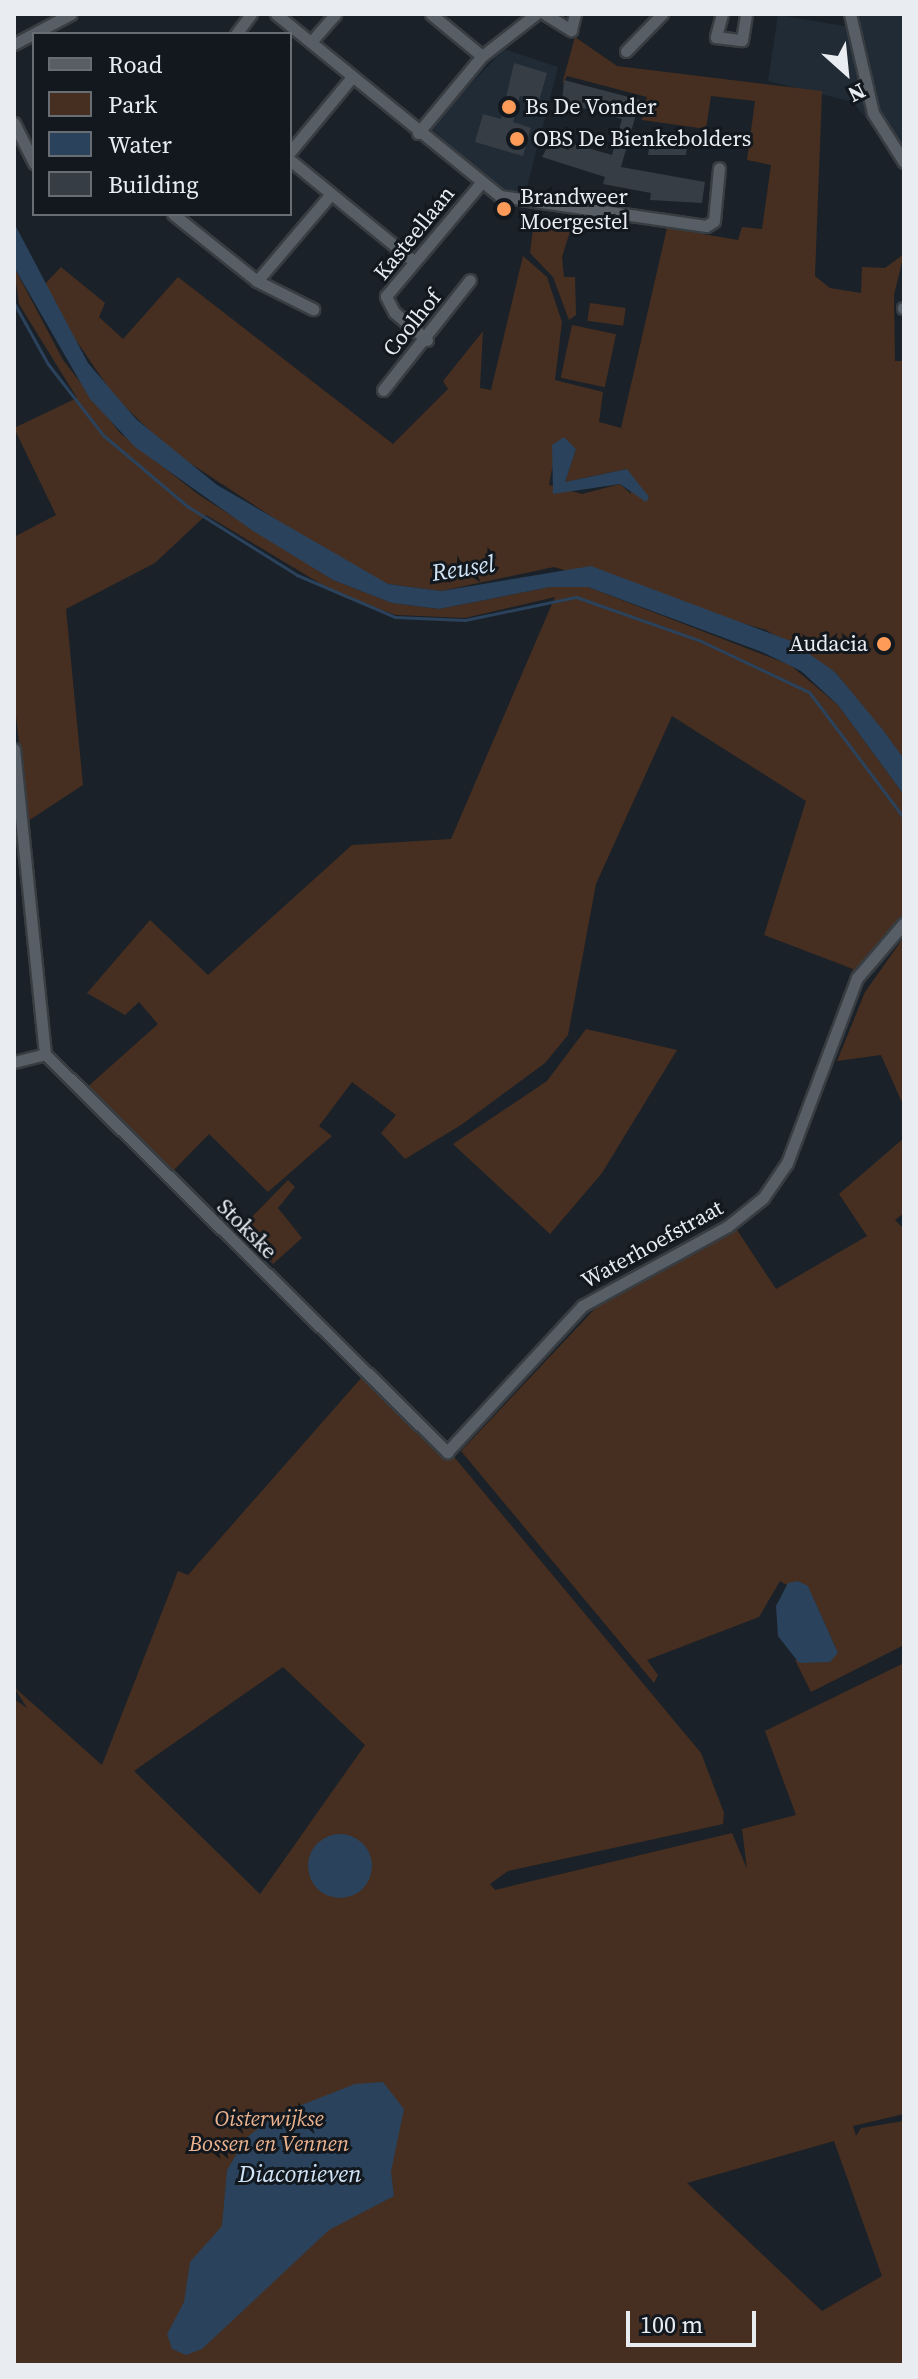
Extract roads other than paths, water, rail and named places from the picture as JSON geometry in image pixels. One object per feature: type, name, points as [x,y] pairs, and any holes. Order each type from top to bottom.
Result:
[{"type":"street","points":[[37,32],[71,14]]},
{"type":"street","points":[[238,32],[251,14]]},
{"type":"street","points":[[276,14],[479,185],[534,204],[706,226],[714,221],[719,168]]},
{"type":"street","points":[[311,42],[335,14]]},
{"type":"street","points":[[431,14],[482,56]]},
{"type":"street","points":[[418,133],[482,56],[536,14]]},
{"type":"street","points":[[545,14],[571,30],[575,14]]},
{"type":"street","points":[[626,51],[662,14]]},
{"type":"street","points":[[722,14],[716,37],[742,40],[746,14]]},
{"type":"street","points":[[850,14],[873,113],[904,162]]},
{"type":"street","points":[[14,44],[32,35]]},
{"type":"street","points":[[292,150],[352,77]]},
{"type":"street","points":[[14,123],[32,159]]},
{"type":"street","points":[[292,162],[412,260]]},
{"type":"street","name":"Kasteellaan","points":[[427,340],[394,312],[386,296],[412,260],[479,185]]},
{"type":"street","points":[[257,281],[331,194]]},
{"type":"street","points":[[176,216],[257,281],[313,309]]},
{"type":"street","name":"Coolhof","points":[[383,390],[427,340],[470,280]]},
{"type":"street","points":[[14,749],[45,1054],[14,1062]]},
{"type":"street","name":"Waterhoefstraat","points":[[447,1452],[582,1306],[728,1226],[763,1198],[787,1163],[857,978],[904,923]]},
{"type":"street","name":"Stokske","points":[[45,1054],[447,1452]]},
{"type":"water","points":[[14,223],[88,363],[136,419],[217,485],[388,584],[441,591],[591,566],[791,641],[835,672],[883,730],[904,759],[904,795],[838,705],[801,671],[762,652],[588,587],[550,587],[439,609],[392,603],[333,580],[253,531],[135,447],[90,399],[14,267]]},
{"type":"water","points":[[564,437],[576,449],[565,482],[627,469],[649,497],[646,502],[620,484],[553,494],[552,445]]},
{"type":"water","points":[[798,1581],[808,1586],[838,1653],[830,1662],[799,1663],[778,1636],[776,1606],[788,1583]]},
{"type":"water","points":[[340,1834],[352,1836],[363,1843],[370,1854],[370,1878],[363,1889],[352,1896],[340,1898],[328,1896],[317,1889],[310,1878],[308,1866],[310,1854],[317,1843],[328,1836]]},
{"type":"water","name":"Diaconieven","points":[[383,2082],[404,2109],[391,2172],[394,2196],[329,2230],[202,2349],[186,2355],[172,2349],[167,2334],[184,2302],[190,2262],[222,2226],[227,2170],[246,2138],[276,2115],[355,2084]]},
{"type":"waterway","points":[[14,303],[48,364],[103,435],[187,506],[297,575],[395,617],[465,620],[576,597],[701,641],[809,692],[904,818]]},
{"type":"place","name":"Bs De Vonder","points":[[509,107]]},
{"type":"place","name":"OBS De Bienkebolders","points":[[517,139]]},
{"type":"place","name":"Brandweer Moergestel","points":[[504,209]]},
{"type":"place","name":"Audacia","points":[[884,644]]},
{"type":"water label","name":"Reusel","points":[[463,568]]},
{"type":"park label","name":"Oisterwijkse Bossen en Vennen","points":[[269,2130]]}]
